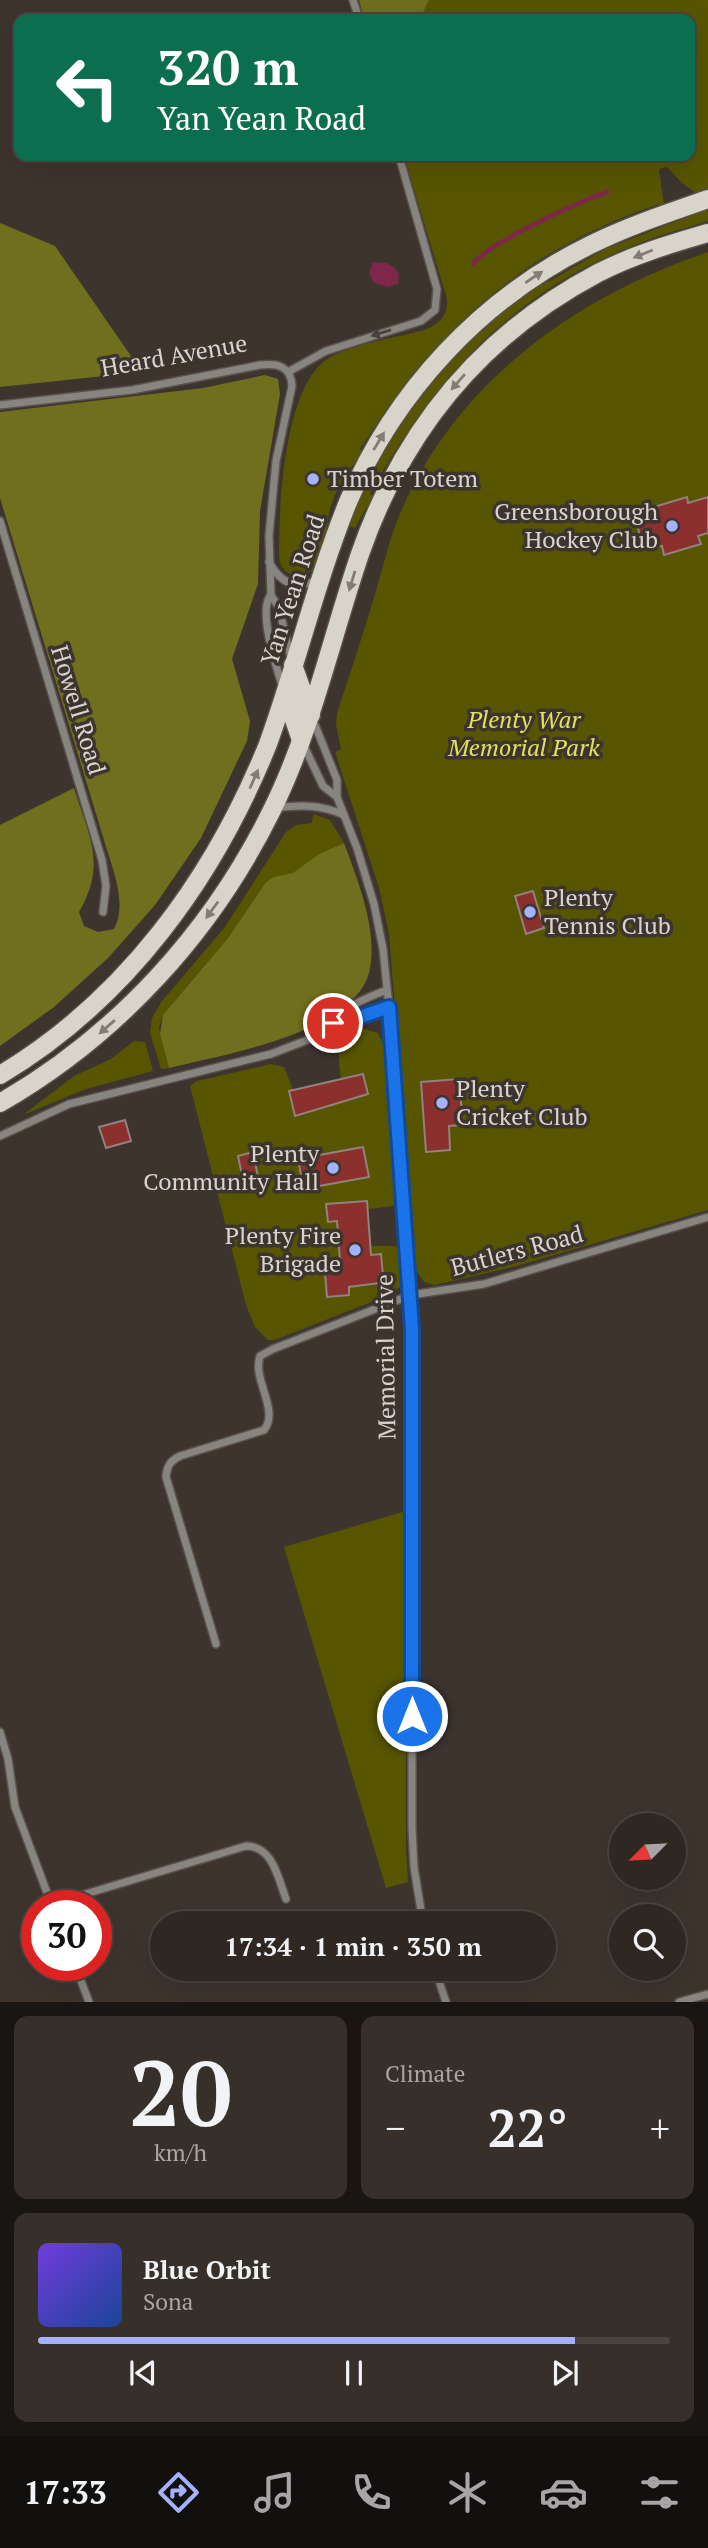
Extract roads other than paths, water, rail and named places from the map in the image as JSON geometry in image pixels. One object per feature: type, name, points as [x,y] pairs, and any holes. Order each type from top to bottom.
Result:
[{"type":"main road","name":"Yan Yean Road","points":[[0,1075],[48,1042],[93,1005],[137,961],[175,915],[224,840],[253,782],[286,695],[293,664],[345,510],[372,453],[407,397],[453,344],[513,291],[567,257],[635,225],[708,199]]},
{"type":"main road","points":[[0,1103],[28,1087],[81,1049],[156,980],[195,934],[234,881],[274,808],[311,715],[374,515],[408,448],[436,408],[488,351],[514,327],[549,303],[599,272],[626,260],[708,233]]},
{"type":"main road","name":"Memorial Drive","points":[[293,664],[311,715]]},
{"type":"main road","points":[[286,695],[301,740]]},
{"type":"street","points":[[293,664],[279,608],[271,595],[269,562],[276,461],[292,386],[288,372],[344,344],[429,316],[435,310],[438,299],[434,278],[400,161]]},
{"type":"street","name":"Heard Avenue","points":[[0,405],[132,390],[260,365],[278,365],[288,372]]},
{"type":"street","name":"Howell Road","points":[[0,521],[102,860],[106,886],[103,912]]},
{"type":"street","points":[[269,562],[278,576],[295,586],[305,586],[323,576]]},
{"type":"street","points":[[271,595],[267,599],[265,610],[276,664],[286,695]]},
{"type":"street","name":"Memorial Drive","points":[[311,715],[337,780],[337,797],[374,904],[389,1007],[411,1295],[412,1828],[414,1867],[421,1911]]},
{"type":"street","name":"Memorial Drive","points":[[301,740],[323,786],[337,797]]},
{"type":"street","points":[[274,808],[293,805],[325,807],[344,815]]},
{"type":"street","points":[[331,1027],[339,1015],[387,990]]},
{"type":"street","points":[[0,1136],[69,1104],[271,1054],[310,1039],[331,1027],[389,1007]]},
{"type":"street","name":"Butlers Road","points":[[216,1644],[166,1477],[167,1468],[172,1460],[180,1456],[258,1433],[269,1424],[270,1416],[257,1372],[260,1356],[411,1295],[484,1284],[708,1217]]},
{"type":"street","points":[[0,1732],[15,1807],[46,1890]]},
{"type":"street","points":[[101,1890],[246,1846],[255,1846],[264,1850],[286,1899]]},
{"type":"street","points":[[81,1981],[89,2002]]},
{"type":"street","points":[[439,1981],[446,2002]]},
{"type":"street","points":[[679,2002],[708,1994]]},
{"type":"waterway","points":[[473,264],[514,235],[607,192]]},
{"type":"place","name":"Timber Totem","points":[[313,479]]},
{"type":"place","name":"Greensborough Hockey Club","points":[[672,526]]},
{"type":"place","name":"Plenty Tennis Club","points":[[530,912]]},
{"type":"place","name":"Plenty Cricket Club","points":[[442,1103]]},
{"type":"place","name":"Plenty Community Hall","points":[[333,1168]]},
{"type":"place","name":"Plenty Fire Brigade","points":[[355,1250]]},
{"type":"park label","name":"Plenty War Memorial Park","points":[[524,734]]}]
